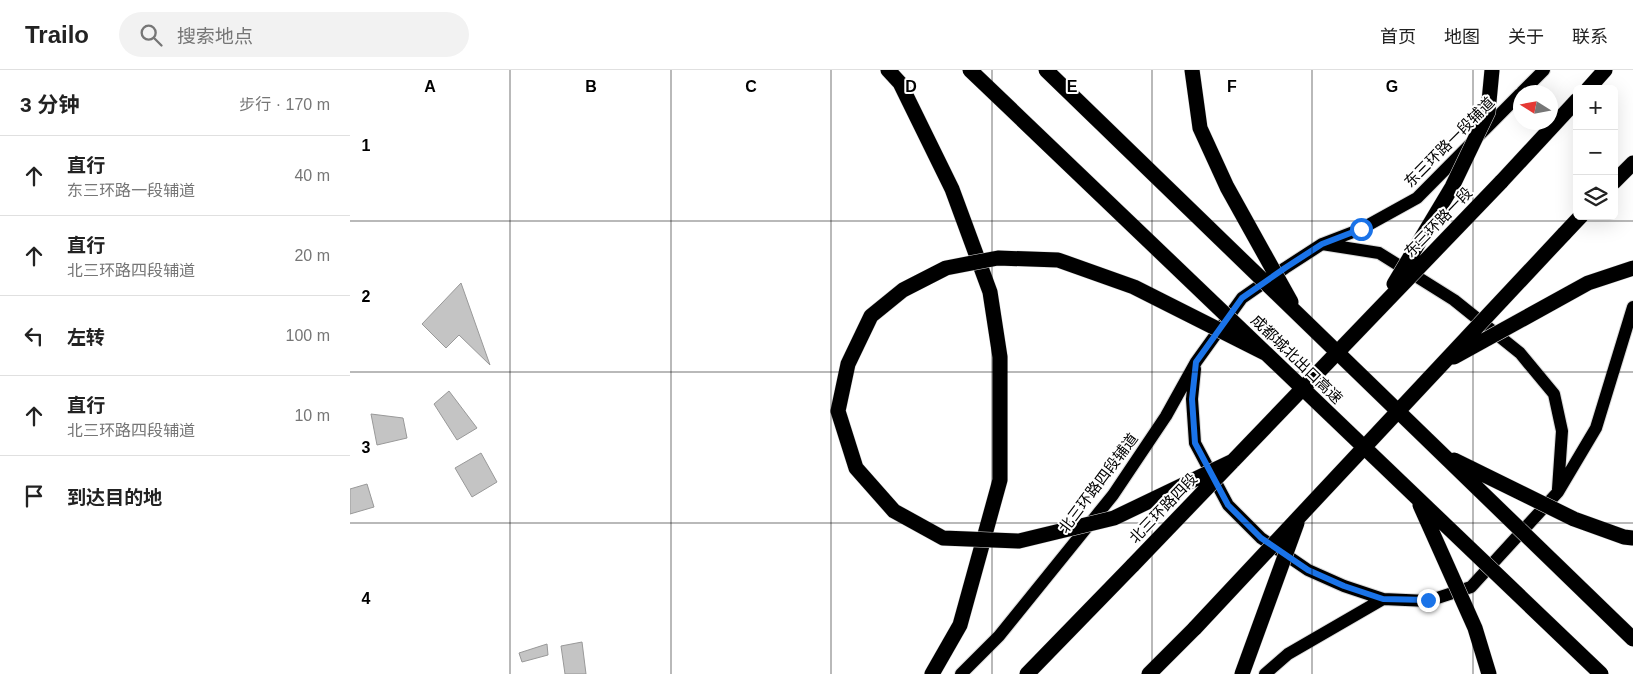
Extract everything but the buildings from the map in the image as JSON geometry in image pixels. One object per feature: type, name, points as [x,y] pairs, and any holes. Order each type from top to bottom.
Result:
[{"type":"highway","points":[[888,70],[900,83],[952,189],[990,292],[1000,357],[1000,480],[960,625],[932,674]]},
{"type":"highway","name":"成都城北出口高速","points":[[970,70],[1600,674]]},
{"type":"highway","points":[[1046,70],[1633,639]]},
{"type":"highway","points":[[1192,70],[1200,128],[1227,187],[1300,316]]},
{"type":"highway","points":[[1379,309],[1456,179],[1488,112],[1492,70]]},
{"type":"highway","points":[[1592,85],[1605,70]]},
{"type":"highway","name":"东三环路一段","points":[[1324,366],[1573,104]]},
{"type":"highway","points":[[1618,178],[1633,163]]},
{"type":"highway","points":[[1149,674],[1577,220]]},
{"type":"highway","points":[[1233,461],[1114,518],[1019,541],[943,538],[894,511],[856,468],[838,411],[848,364],[871,316],[903,290],[946,268],[998,258],[1058,260],[1134,287],[1265,353]]},
{"type":"highway","points":[[1442,364],[1588,283],[1633,268]]},
{"type":"highway","name":"北三环路四段","points":[[1027,674],[1324,366]]},
{"type":"highway","points":[[1441,453],[1574,519],[1624,537],[1633,538]]},
{"type":"highway","points":[[1418,499],[1474,628],[1489,674]]},
{"type":"highway","points":[[1242,674],[1300,516]]},
{"type":"main road","name":"东三环路一段辅道","points":[[1529,85],[1544,70]]},
{"type":"main road","name":"东三环路一段辅道","points":[[1242,298],[1322,244],[1361,229],[1417,198],[1513,101]]},
{"type":"main road","points":[[1322,244],[1379,253],[1454,300],[1520,353],[1554,394],[1562,431],[1558,492]]},
{"type":"main road","name":"北三环路四段辅道","points":[[960,674],[999,636],[1113,495],[1166,416],[1196,362],[1242,298]]},
{"type":"main road","points":[[1196,362],[1192,399],[1195,443],[1228,505],[1261,538],[1308,570],[1344,586],[1383,599],[1428,600],[1471,587],[1558,492],[1596,428],[1633,307]]},
{"type":"main road","points":[[1265,674],[1288,654],[1383,599]]},
{"type":"route","points":[[1361,229],[1322,244],[1242,298],[1196,362],[1192,399],[1195,443],[1228,505],[1261,538],[1308,570],[1344,586],[1383,599],[1428,600]]}]
